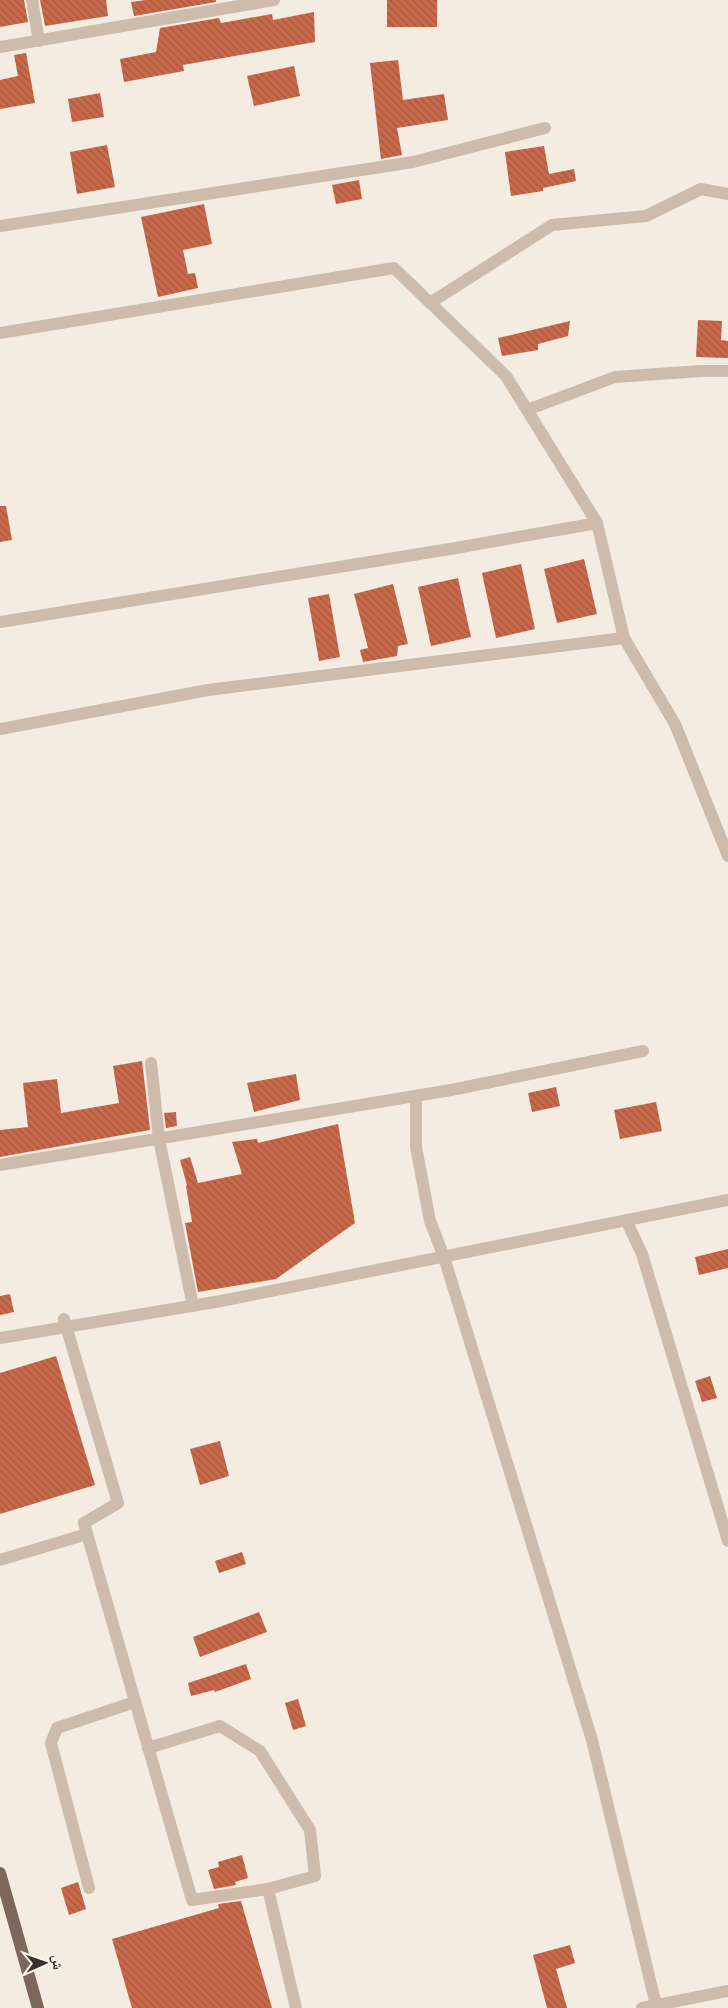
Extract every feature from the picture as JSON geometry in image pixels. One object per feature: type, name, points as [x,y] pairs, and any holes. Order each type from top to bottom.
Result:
[{"type":"main road","points":[[0,1873],[38,2008]]},
{"type":"street","points":[[32,0],[39,41]]},
{"type":"street","points":[[0,47],[274,0]]},
{"type":"street","points":[[0,226],[414,162],[545,128]]},
{"type":"street","points":[[430,303],[552,225],[646,216],[701,190],[728,194]]},
{"type":"street","points":[[0,333],[394,268],[506,376],[597,523],[624,638],[675,724],[728,856]]},
{"type":"street","points":[[527,410],[615,377],[728,371]]},
{"type":"street","points":[[0,622],[440,551],[597,523]]},
{"type":"street","points":[[0,729],[208,690],[624,638]]},
{"type":"street","points":[[0,1165],[416,1096],[643,1051]]},
{"type":"street","points":[[151,1063],[159,1139],[193,1306]]},
{"type":"street","points":[[416,1096],[416,1147],[430,1221],[444,1257],[592,1740],[656,2005]]},
{"type":"street","points":[[0,1338],[65,1323],[193,1306],[728,1200]]},
{"type":"street","points":[[626,1220],[642,1254],[728,1541]]},
{"type":"street","points":[[65,1323],[118,1503],[84,1523],[148,1748],[192,1900],[268,1889],[315,1876],[310,1830],[260,1752],[220,1726],[148,1748]]},
{"type":"street","points":[[0,1560],[87,1534]]},
{"type":"street","points":[[90,1888],[51,1743],[58,1728],[135,1702]]},
{"type":"street","points":[[268,1889],[296,2008]]},
{"type":"street","points":[[642,2008],[728,1991]]},
{"type":"building","points":[[0,0],[24,0],[28,22],[0,27]]},
{"type":"building","points":[[40,0],[106,0],[108,16],[45,26]]},
{"type":"building","points":[[146,0],[216,0],[216,2],[134,16],[131,2]]},
{"type":"building","points":[[387,0],[437,0],[437,27],[387,27]]},
{"type":"building","points":[[314,12],[315,42],[183,65],[184,71],[124,82],[120,59],[156,52],[160,28],[219,18],[221,23],[272,14],[273,20]]},
{"type":"building","points":[[26,53],[35,103],[0,109],[0,80],[18,76],[14,55]]},
{"type":"building","points":[[398,60],[403,100],[444,94],[448,120],[397,128],[402,155],[381,159],[370,63]]},
{"type":"building","points":[[294,66],[300,96],[254,106],[247,76]]},
{"type":"building","points":[[100,93],[104,117],[72,122],[68,99]]},
{"type":"building","points":[[107,145],[115,187],[77,194],[70,152]]},
{"type":"building","points":[[544,146],[549,174],[574,169],[576,181],[543,188],[543,191],[511,196],[505,152]]},
{"type":"building","points":[[359,180],[362,199],[336,204],[332,185]]},
{"type":"building","points":[[204,204],[212,244],[183,250],[188,274],[195,273],[198,288],[158,297],[141,217]]},
{"type":"building","points":[[698,320],[722,321],[721,340],[728,341],[728,358],[696,357]]},
{"type":"building","points":[[570,321],[568,336],[538,344],[538,350],[502,356],[498,338]]},
{"type":"building","points":[[0,506],[6,506],[12,540],[0,542]]},
{"type":"building","points":[[584,559],[597,614],[557,623],[544,569]]},
{"type":"building","points":[[521,564],[535,629],[496,638],[482,573]]},
{"type":"building","points":[[458,578],[471,637],[431,646],[418,587]]},
{"type":"building","points":[[393,584],[408,644],[398,646],[397,656],[363,662],[360,650],[368,648],[354,594]]},
{"type":"building","points":[[329,594],[340,657],[319,661],[308,598]]},
{"type":"building","points":[[142,1061],[150,1130],[0,1157],[0,1130],[28,1127],[23,1083],[57,1079],[61,1113],[119,1103],[113,1066]]},
{"type":"building","points":[[296,1074],[300,1100],[254,1112],[247,1083]]},
{"type":"building","points":[[556,1087],[560,1106],[532,1112],[528,1093]]},
{"type":"building","points":[[656,1102],[662,1131],[620,1139],[614,1110]]},
{"type":"building","points":[[176,1112],[177,1126],[166,1128],[164,1113]]},
{"type":"building","points":[[338,1124],[355,1223],[276,1279],[198,1292],[185,1223],[192,1222],[187,1185],[180,1160],[190,1157],[198,1183],[242,1174],[232,1142],[257,1139],[258,1143]]},
{"type":"building","points":[[728,1249],[728,1268],[699,1275],[695,1257]]},
{"type":"building","points":[[10,1294],[14,1312],[0,1315],[0,1296]]},
{"type":"building","points":[[56,1356],[95,1485],[0,1514],[0,1373]]},
{"type":"building","points":[[710,1376],[717,1398],[702,1402],[695,1381]]},
{"type":"building","points":[[220,1441],[229,1476],[200,1485],[190,1449]]},
{"type":"building","points":[[242,1552],[246,1564],[219,1573],[215,1561]]},
{"type":"building","points":[[259,1612],[267,1632],[200,1657],[193,1637]]},
{"type":"building","points":[[246,1664],[251,1679],[215,1692],[214,1690],[191,1696],[188,1683]]},
{"type":"building","points":[[298,1699],[306,1726],[293,1730],[285,1703]]},
{"type":"building","points":[[242,1855],[248,1878],[235,1882],[236,1885],[214,1889],[208,1870],[219,1867],[218,1862]]},
{"type":"building","points":[[78,1882],[86,1909],[69,1915],[61,1888]]},
{"type":"building","points":[[241,1901],[272,2008],[132,2008],[112,1939],[219,1908],[218,1904]]},
{"type":"building","points":[[570,1945],[575,1963],[556,1969],[567,2008],[547,2008],[533,1955]]}]
